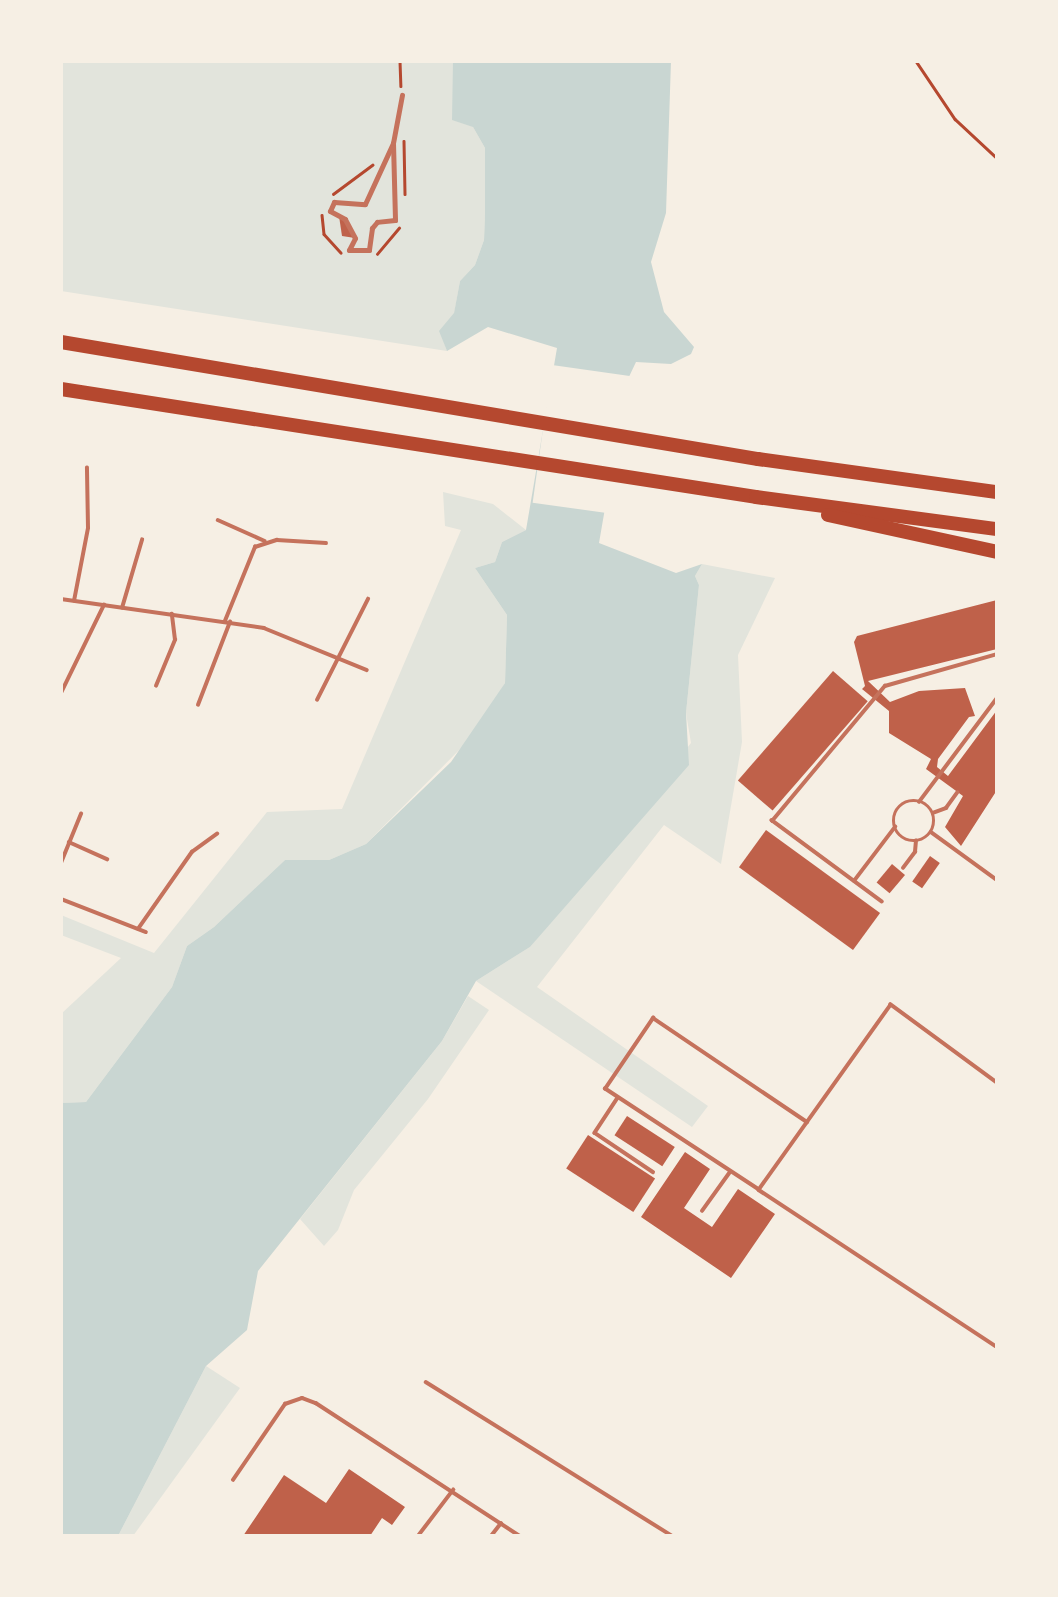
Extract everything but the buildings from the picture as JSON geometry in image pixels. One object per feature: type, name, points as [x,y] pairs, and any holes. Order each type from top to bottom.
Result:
[{"type":"highway","points":[[61,342],[544,425],[997,492]]},
{"type":"highway","points":[[61,389],[756,497],[997,529]]},
{"type":"highway","points":[[756,497],[997,552]]},
{"type":"street","points":[[393,143],[365,204],[334,202],[330,211],[345,219],[355,239],[349,250],[369,250],[372,228],[377,222],[395,220],[393,143],[402,96]]},
{"type":"lane","points":[[74,601],[88,528],[87,468]]},
{"type":"lane","points":[[218,520],[265,541],[326,543]]},
{"type":"lane","points":[[122,608],[142,540]]},
{"type":"lane","points":[[198,705],[255,547],[265,541]]},
{"type":"lane","points":[[61,599],[264,628],[367,670]]},
{"type":"lane","points":[[317,701],[368,599]]},
{"type":"lane","points":[[61,693],[104,605]]},
{"type":"lane","points":[[156,686],[175,640],[172,614]]},
{"type":"lane","points":[[882,902],[772,821],[885,685],[997,654]]},
{"type":"lane","points":[[854,881],[895,827],[899,807],[919,802],[997,698]]},
{"type":"lane","points":[[933,813],[946,808],[957,793]]},
{"type":"lane","points":[[919,802],[933,813]]},
{"type":"lane","points":[[931,832],[933,813]]},
{"type":"lane","points":[[61,863],[81,814]]},
{"type":"lane","points":[[895,827],[901,836],[916,841],[931,832]]},
{"type":"lane","points":[[931,832],[997,880]]},
{"type":"lane","points":[[138,929],[192,852],[217,834]]},
{"type":"lane","points":[[903,868],[915,852],[916,841]]},
{"type":"lane","points":[[69,842],[107,859]]},
{"type":"lane","points":[[61,899],[146,932]]},
{"type":"lane","points":[[759,1190],[891,1005],[997,1083]]},
{"type":"lane","points":[[808,1122],[653,1018],[605,1088],[997,1348]]},
{"type":"lane","points":[[618,1098],[595,1133],[653,1172]]},
{"type":"lane","points":[[702,1211],[730,1172]]},
{"type":"lane","points":[[426,1382],[672,1536]]},
{"type":"lane","points":[[233,1480],[285,1404],[302,1398],[453,1490],[520,1536]]},
{"type":"lane","points":[[418,1536],[453,1490]]},
{"type":"lane","points":[[491,1536],[501,1523]]},
{"type":"path","points":[[400,61],[402,96]]},
{"type":"path","points":[[916,61],[954,119],[997,158]]},
{"type":"shaded area","points":[[61,61],[453,61],[473,127],[485,148],[485,214],[484,240],[475,265],[460,281],[454,314],[440,331],[447,351],[61,291]]},
{"type":"shaded area","points":[[453,61],[671,61],[666,213],[651,262],[664,312],[694,347],[691,354],[671,364],[636,362],[627,381],[599,543],[676,573],[702,564],[695,576],[699,585],[686,713],[689,765],[530,947],[476,981],[442,1041],[258,1271],[247,1330],[206,1366],[118,1536],[61,1536],[61,1103],[86,1102],[172,987],[187,946],[214,927],[285,860],[329,860],[366,844],[451,762],[505,683],[507,615],[475,568],[495,562],[502,542],[526,530],[557,348],[488,327],[447,351],[439,331],[454,313],[460,281],[475,265],[484,240],[485,148],[473,127],[452,120]]},
{"type":"shaded area","points":[[443,492],[493,504],[526,530],[502,542],[495,562],[475,568],[507,615],[505,683],[473,736],[366,844],[329,860],[285,860],[214,927],[187,946],[172,987],[86,1102],[61,1103],[61,1014],[121,958],[61,935],[61,915],[154,953],[267,812],[342,809],[461,530],[445,526]]},
{"type":"shaded area","points":[[702,564],[775,578],[738,655],[742,742],[721,864],[664,825],[537,987],[708,1106],[692,1127],[476,981],[530,947],[691,743],[686,713],[699,585],[695,576]]},
{"type":"shaded area","points":[[468,996],[489,1010],[428,1099],[354,1190],[338,1230],[324,1246],[300,1219],[442,1041]]},
{"type":"shaded area","points":[[206,1366],[240,1388],[133,1536],[118,1536]]},
{"type":"pier","points":[[552,365],[633,376],[614,514],[533,503]]}]
